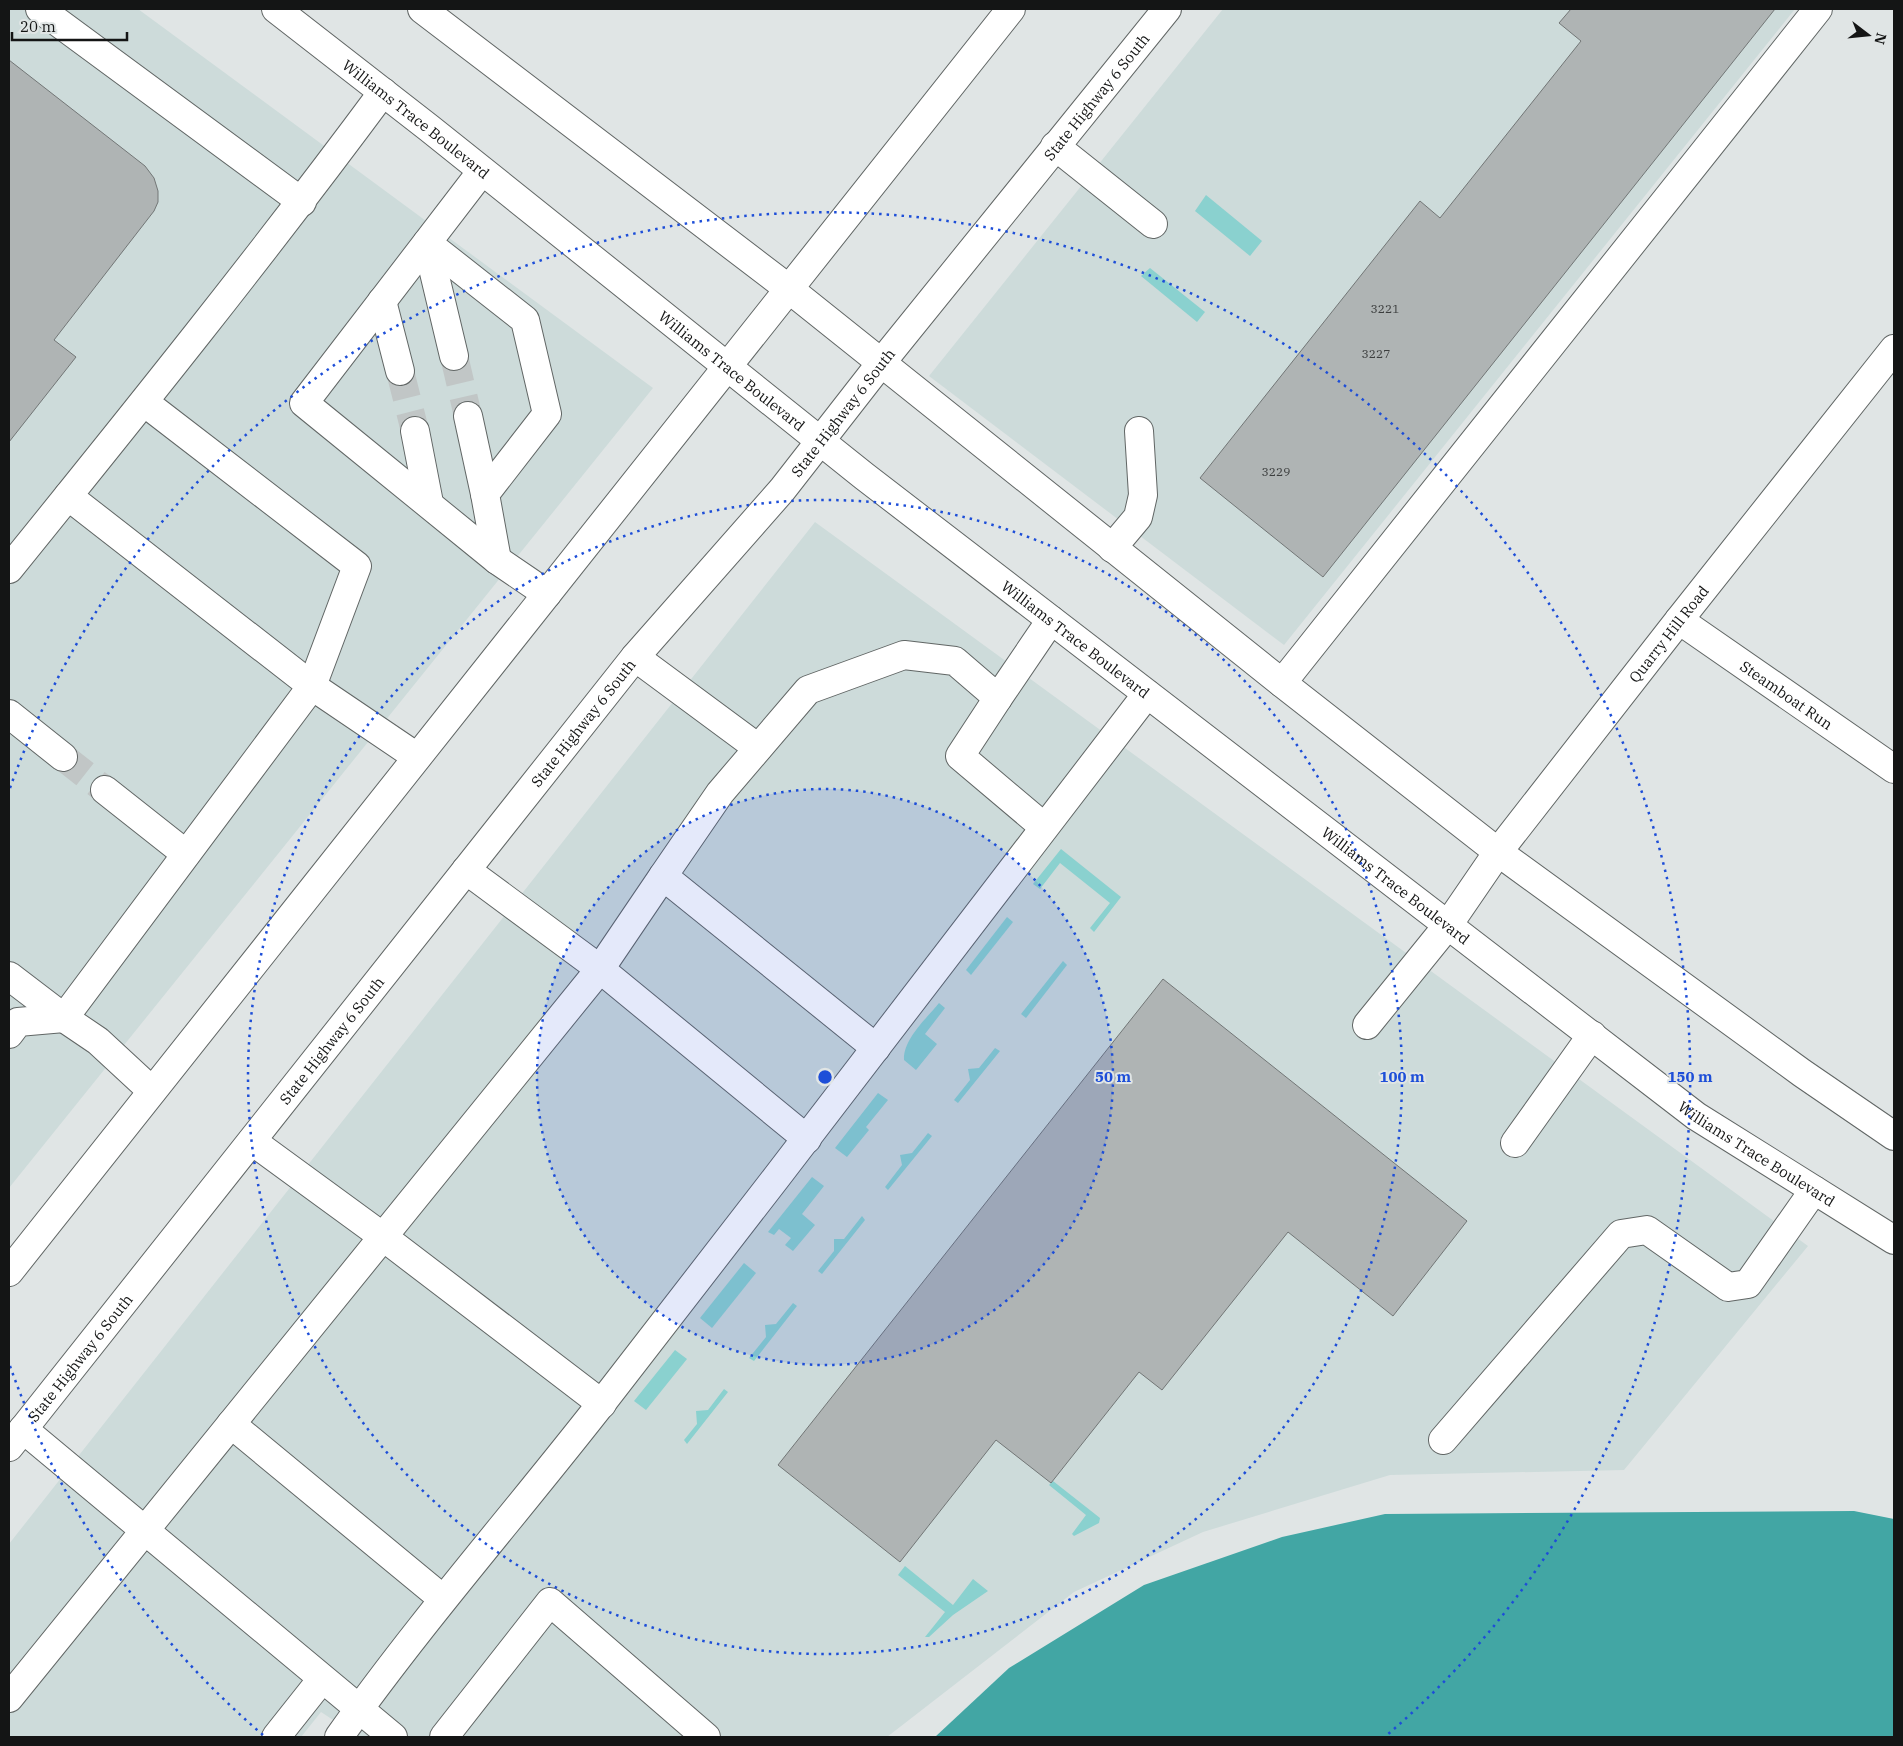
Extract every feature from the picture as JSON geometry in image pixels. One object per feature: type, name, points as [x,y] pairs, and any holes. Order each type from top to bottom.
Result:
[{"type":"main road","points":[[40,9],[302,202]]},
{"type":"main road","name":"Williams Trace Boulevard","points":[[276,9],[383,92],[819,441],[1696,1116],[1894,1240]]},
{"type":"main road","points":[[422,9],[789,289],[1282,684],[1498,852],[1802,1073],[1894,1136]]},
{"type":"main road","points":[[9,1272],[1011,9]]},
{"type":"main road","name":"State Highway 6 South","points":[[16,1438],[635,657],[782,490],[881,363],[1167,9]]},
{"type":"main road","points":[[1282,684],[1818,9]]},
{"type":"main road","points":[[9,569],[302,202],[383,92]]},
{"type":"main road","points":[[1056,146],[1154,224]]},
{"type":"main road","points":[[482,171],[304,403],[498,560],[547,594]]},
{"type":"main road","points":[[427,243],[454,356]]},
{"type":"main road","points":[[427,243],[525,320],[547,414],[485,494]]},
{"type":"main road","points":[[382,301],[400,371]]},
{"type":"main road","name":"Quarry Hill Road","points":[[1367,1025],[1448,925],[1498,852],[1894,349]]},
{"type":"main road","points":[[9,1034],[18,1022],[64,1018],[312,686],[358,566],[144,402]]},
{"type":"main road","points":[[468,416],[498,560]]},
{"type":"main road","points":[[415,431],[429,503]]},
{"type":"main road","points":[[1112,548],[1138,517],[1143,495],[1139,432]]},
{"type":"main road","points":[[68,496],[312,686],[417,757]]},
{"type":"main road","points":[[1044,827],[960,756],[1050,620]]},
{"type":"main road","name":"Steamboat Run","points":[[1679,620],[1894,769]]},
{"type":"main road","points":[[9,1698],[600,969],[720,793],[808,690],[904,655],[955,661],[998,698]]},
{"type":"main road","points":[[635,657],[758,748]]},
{"type":"main road","points":[[339,1737],[443,1600],[602,1404],[1147,694]]},
{"type":"main road","points":[[9,714],[63,757]]},
{"type":"main road","points":[[105,790],[186,854]]},
{"type":"main road","points":[[466,870],[600,969],[807,1139]]},
{"type":"main road","points":[[663,876],[876,1048]]},
{"type":"main road","points":[[9,976],[98,1041],[152,1091]]},
{"type":"main road","points":[[1515,1143],[1592,1035]]},
{"type":"main road","points":[[252,1140],[382,1236],[602,1404]]},
{"type":"main road","points":[[1443,1440],[1621,1234],[1647,1230],[1728,1287],[1748,1284],[1814,1190]]},
{"type":"main road","points":[[231,1424],[443,1600]]},
{"type":"main road","points":[[16,1438],[145,1531],[358,1710],[393,1737]]},
{"type":"main road","points":[[444,1737],[550,1602],[706,1737]]},
{"type":"main road","points":[[276,1737],[322,1679]]},
{"type":"shaded area","points":[[9,9],[138,9],[653,388],[9,1188]]},
{"type":"shaded area","points":[[1223,9],[1795,9],[1284,645],[929,376]]},
{"type":"shaded area","points":[[1206,195],[1262,241],[1250,256],[1195,211]]},
{"type":"shaded area","points":[[1150,268],[1205,312],[1197,322],[1141,276]]},
{"type":"shaded area","points":[[815,522],[1808,1246],[1624,1470],[1390,1475],[1203,1532],[1074,1592],[887,1737],[359,1737],[321,1712],[301,1737],[9,1737],[9,1544]]},
{"type":"shaded area","points":[[1061,849],[1121,897],[1094,932],[1090,928],[1110,903],[1060,863],[1040,889],[1033,884]]},
{"type":"shaded area","points":[[1007,917],[1013,922],[971,975],[966,970]]},
{"type":"shaded area","points":[[1063,961],[1067,965],[1026,1018],[1021,1014]]},
{"type":"shaded area","points":[[939,1003],[945,1008],[925,1034],[937,1044],[916,1070],[904,1060],[907,1044]]},
{"type":"shaded area","points":[[995,1048],[1000,1051],[958,1103],[954,1100],[970,1080],[968,1069],[979,1068]]},
{"type":"shaded area","points":[[878,1093],[888,1100],[866,1127],[869,1130],[847,1157],[835,1148]]},
{"type":"shaded area","points":[[928,1133],[932,1136],[888,1190],[885,1187],[902,1165],[900,1155],[912,1153]]},
{"type":"shaded area","points":[[812,1177],[824,1186],[802,1214],[815,1225],[793,1251],[785,1245],[791,1238],[779,1229],[774,1235],[768,1232]]},
{"type":"shaded area","points":[[862,1216],[865,1220],[822,1274],[818,1271],[834,1251],[834,1239],[844,1239]]},
{"type":"shaded area","points":[[744,1263],[756,1273],[712,1328],[700,1318]]},
{"type":"shaded area","points":[[793,1303],[797,1306],[754,1361],[749,1358],[766,1337],[765,1325],[776,1324]]},
{"type":"shaded area","points":[[675,1350],[687,1359],[646,1410],[634,1401]]},
{"type":"shaded area","points":[[724,1389],[728,1392],[687,1444],[684,1440],[697,1424],[696,1411],[708,1410]]},
{"type":"shaded area","points":[[1053,1481],[1100,1518],[1099,1523],[1074,1536],[1072,1534],[1086,1515],[1049,1485]]},
{"type":"shaded area","points":[[1854,1511],[1894,1519],[1894,1737],[935,1737],[1009,1668],[1144,1585],[1282,1537],[1385,1514]]},
{"type":"shaded area","points":[[905,1566],[953,1605],[973,1579],[988,1591],[953,1615],[929,1637],[925,1637],[945,1612],[898,1575]]},
{"type":"building","points":[[1571,9],[1775,9],[1323,577],[1200,478],[1420,201],[1440,218],[1581,41],[1559,23]]},
{"type":"building","points":[[9,60],[145,166],[154,178],[158,191],[158,202],[154,211],[54,340],[76,357],[9,442]]},
{"type":"building","points":[[1163,979],[1467,1221],[1393,1316],[1288,1232],[1162,1390],[1139,1372],[1051,1483],[996,1440],[900,1562],[778,1465]]},
{"type":"tunnel","points":[[454,356],[468,416]]},
{"type":"tunnel","points":[[400,371],[415,431]]},
{"type":"tunnel","points":[[63,757],[105,790]]}]
